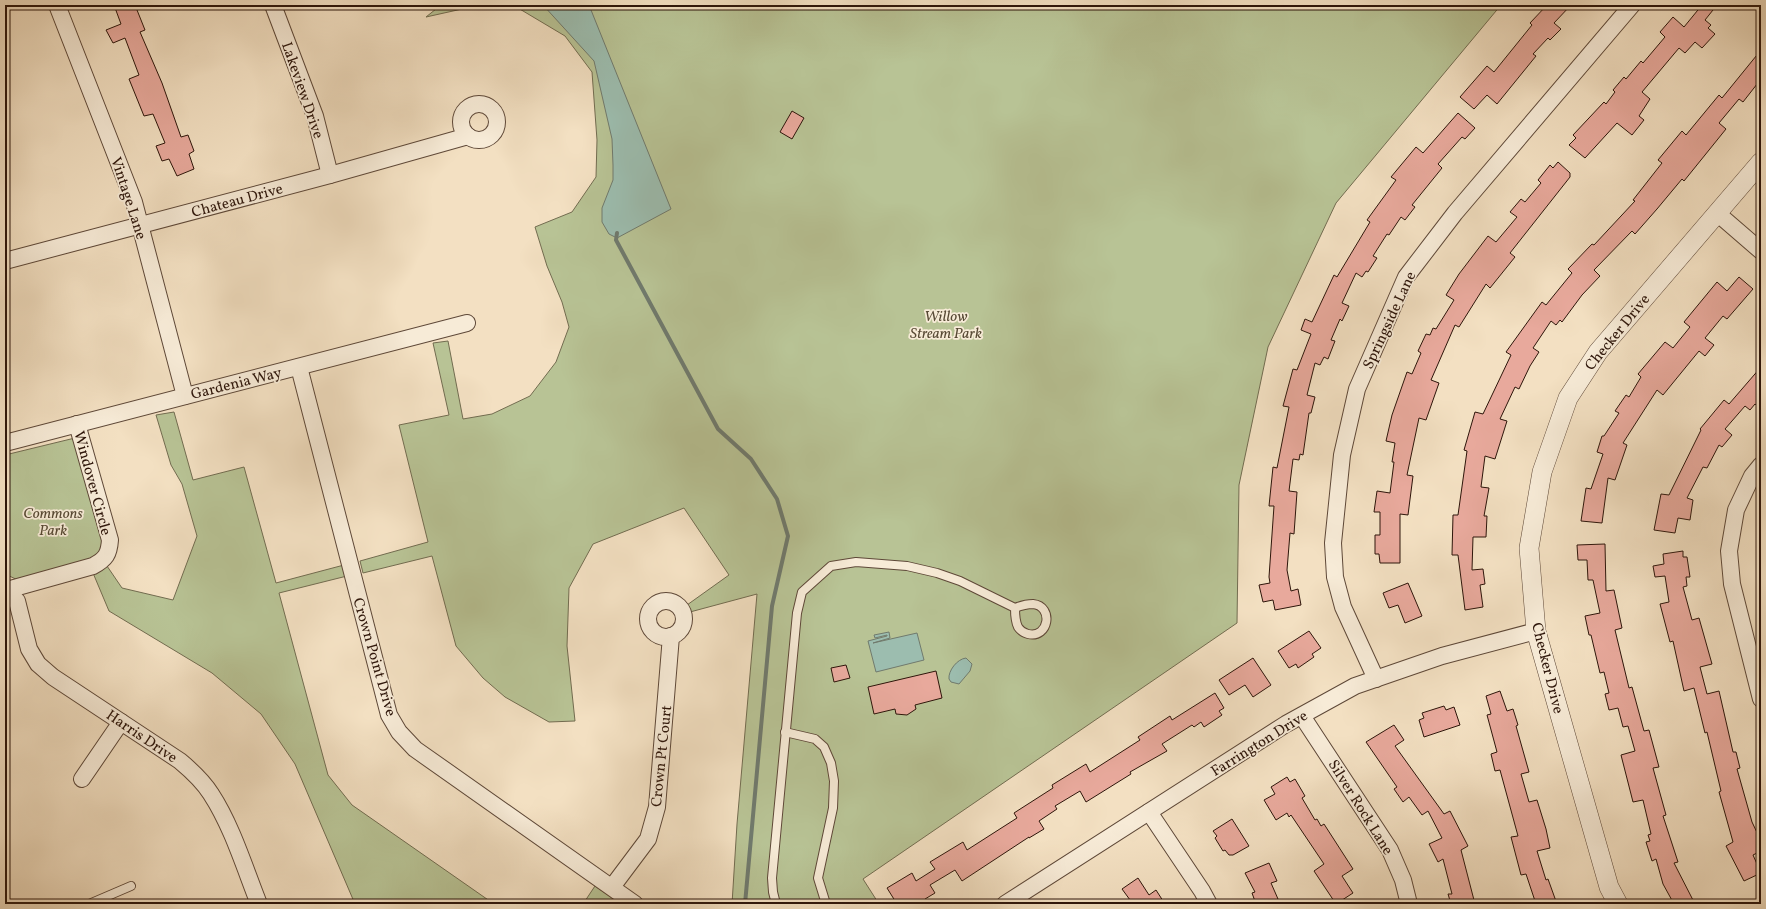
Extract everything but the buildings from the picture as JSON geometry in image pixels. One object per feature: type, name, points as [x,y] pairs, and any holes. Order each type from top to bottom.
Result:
[{"type":"street","name":"Vintage Lane","points":[[57,5],[134,202],[185,396]]},
{"type":"street","name":"Lakeview Drive","points":[[273,5],[315,116],[330,175]]},
{"type":"street","name":"Springside Lane","points":[[1376,679],[1343,607],[1335,577],[1333,543],[1342,455],[1357,389],[1406,276],[1455,213],[1632,5]]},
{"type":"street","name":"Chateau Drive","points":[[5,261],[330,175],[468,136]]},
{"type":"street","name":"Checker Drive","points":[[1618,904],[1609,886],[1536,631],[1529,548],[1542,472],[1568,398],[1598,352],[1761,162]]},
{"type":"street","points":[[1717,213],[1761,251]]},
{"type":"street","name":"Gardenia Way","points":[[5,443],[467,323]]},
{"type":"street","name":"Crown Point Drive","points":[[299,367],[389,715],[399,732],[416,749],[635,904]]},
{"type":"street","name":"Windover Circle","points":[[6,589],[93,566],[100,562],[109,553],[110,540],[77,424]]},
{"type":"street","points":[[1760,692],[1732,584],[1729,551],[1736,510],[1752,476],[1761,465]]},
{"type":"street","name":"Harris Drive","points":[[6,589],[17,602],[29,649],[38,664],[53,677],[180,761],[196,774],[212,795],[226,824],[259,904]]},
{"type":"street","name":"Farrington Drive","points":[[1005,904],[1286,724],[1355,686],[1442,656],[1536,631]]},
{"type":"street","name":"Crown Pt Court","points":[[612,887],[648,839],[657,807],[671,636]]},
{"type":"street","name":"Silver Rock Lane","points":[[1302,716],[1390,850],[1403,880],[1409,904]]},
{"type":"street","points":[[82,779],[121,722]]},
{"type":"street","points":[[1149,812],[1202,891],[1209,904]]},
{"type":"lane","points":[[776,904],[772,878],[796,613],[802,592],[831,566],[856,562],[912,567],[960,581],[1015,608],[1027,605],[1037,605],[1045,612],[1047,617],[1045,627],[1036,634],[1023,632],[1018,626],[1015,608]]},
{"type":"lane","points":[[785,732],[815,739],[824,748],[831,763],[834,781],[833,808],[818,878],[826,904]]},
{"type":"lane","points":[[89,904],[132,886]]},
{"type":"green space","points":[[441,5],[480,5],[426,17]]},
{"type":"green space","name":"Willow Stream Park","points":[[513,5],[1501,5],[1336,203],[1268,347],[1239,485],[1237,623],[863,879],[879,904],[732,904],[737,824],[757,594],[690,612],[687,605],[729,575],[684,508],[593,544],[569,588],[567,646],[575,721],[549,722],[505,697],[483,678],[456,646],[432,556],[363,573],[360,561],[428,542],[399,425],[449,415],[433,343],[448,341],[463,419],[492,414],[530,396],[556,362],[569,327],[562,302],[547,266],[535,227],[572,212],[596,177],[597,140],[592,72],[565,36]]},
{"type":"green space","points":[[174,412],[193,480],[244,467],[276,583],[344,565],[347,576],[279,593],[328,775],[352,805],[494,904],[355,904],[295,764],[261,714],[212,673],[109,611],[93,573],[107,566],[122,588],[173,600],[197,536],[182,484],[171,465],[156,415]]},
{"type":"green space","name":"Commons Park","points":[[79,437],[109,550],[95,559],[18,580],[7,575],[5,571],[5,455]]},
{"type":"green space","points":[[595,886],[621,904],[583,904]]},
{"type":"shaded area","points":[[543,5],[589,5],[671,209],[617,238],[609,234],[602,222],[602,208],[613,180],[612,139],[594,61]]},
{"type":"shaded area","points":[[889,632],[890,638],[873,643],[917,633],[924,660],[876,672],[868,641],[887,636],[875,638],[874,635]]},
{"type":"shaded area","points":[[966,658],[972,664],[970,671],[959,684],[951,682],[949,679],[950,672],[956,663]]},
{"type":"waterway","points":[[617,233],[616,240],[718,429],[751,459],[777,499],[788,536],[772,606],[745,904]]}]
